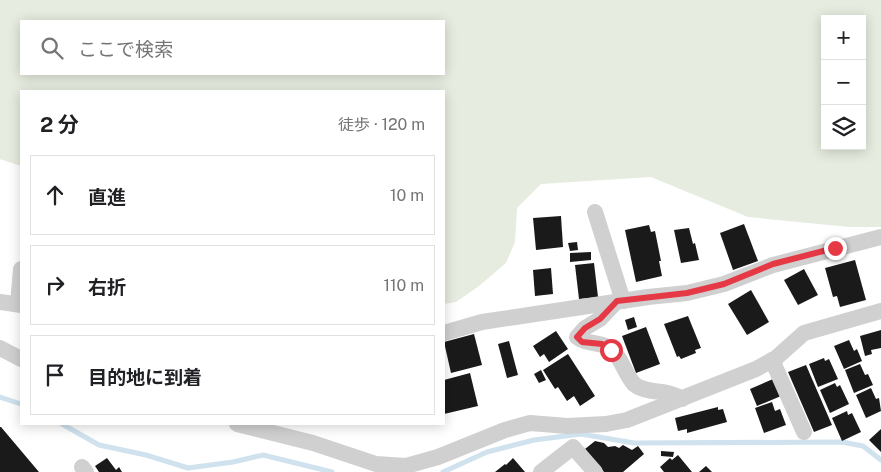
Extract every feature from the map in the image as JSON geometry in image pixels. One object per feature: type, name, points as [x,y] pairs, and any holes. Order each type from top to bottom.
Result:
[{"type":"street","points":[[595,212],[620,301]]},
{"type":"street","points":[[445,333],[482,322],[696,291],[724,284],[773,264],[881,237]]},
{"type":"street","points":[[620,301],[600,319],[585,328],[577,337],[582,342],[602,344],[611,350],[618,356],[634,383],[643,390],[671,394],[682,399]]},
{"type":"street","points":[[0,302],[20,305]]},
{"type":"street","points":[[241,425],[313,442],[376,464],[406,466],[438,457],[505,430],[530,423],[567,426],[606,424],[627,420],[756,369],[772,360],[804,333],[881,311]]},
{"type":"street","points":[[0,348],[20,358]]},
{"type":"street","points":[[772,360],[804,432]]},
{"type":"street","points":[[567,426],[573,446],[595,472]]},
{"type":"street","points":[[541,472],[573,446]]},
{"type":"shaded area","points":[[0,0],[881,0],[881,227],[849,227],[748,217],[651,177],[541,184],[517,208],[515,242],[506,263],[479,286],[456,302],[445,304],[445,90],[20,90],[20,166],[0,159]]},
{"type":"building","points":[[561,216],[563,247],[536,250],[533,218]]},
{"type":"building","points":[[744,224],[758,261],[733,270],[720,233]]},
{"type":"building","points":[[649,225],[651,232],[655,231],[662,276],[636,282],[625,230]]},
{"type":"building","points":[[689,228],[699,260],[681,263],[674,230]]},
{"type":"building","points":[[577,242],[578,250],[570,251],[568,243]]},
{"type":"building","points":[[591,252],[591,260],[570,262],[570,253]]},
{"type":"building","points":[[855,260],[866,300],[840,307],[837,296],[833,297],[825,268]]},
{"type":"building","points":[[594,263],[598,297],[579,299],[575,265]]},
{"type":"building","points":[[551,268],[553,294],[535,296],[533,270]]},
{"type":"building","points":[[804,269],[818,295],[798,305],[784,280]]},
{"type":"building","points":[[751,290],[769,322],[747,335],[728,304]]},
{"type":"building","points":[[688,316],[701,348],[695,350],[696,353],[681,359],[679,356],[677,357],[664,324]]},
{"type":"building","points":[[634,317],[637,327],[628,330],[625,320]]},
{"type":"building","points":[[646,327],[660,364],[636,373],[622,336]]},
{"type":"building","points":[[881,330],[881,348],[871,350],[872,354],[865,356],[860,336]]},
{"type":"building","points":[[556,331],[568,349],[549,362],[544,354],[540,357],[533,346]]},
{"type":"building","points":[[474,334],[482,365],[451,373],[445,342]]},
{"type":"building","points":[[849,340],[854,351],[857,349],[862,361],[844,369],[834,346]]},
{"type":"building","points":[[509,341],[518,375],[507,378],[498,344]]},
{"type":"building","points":[[568,354],[595,396],[580,406],[574,396],[567,401],[558,387],[555,389],[543,370]]},
{"type":"building","points":[[824,358],[825,361],[829,359],[838,379],[818,387],[809,364]]},
{"type":"building","points":[[860,364],[865,375],[868,374],[873,385],[854,393],[845,370]]},
{"type":"building","points":[[806,365],[832,425],[814,432],[788,372]]},
{"type":"building","points":[[541,370],[546,380],[539,383],[534,374]]},
{"type":"building","points":[[470,373],[478,406],[445,414],[445,380]]},
{"type":"building","points":[[773,379],[781,396],[757,406],[750,389]]},
{"type":"building","points":[[835,383],[837,387],[840,385],[849,404],[830,413],[820,390]]},
{"type":"building","points":[[871,388],[876,399],[879,398],[881,411],[866,418],[856,395]]},
{"type":"building","points":[[772,402],[775,411],[780,409],[786,425],[764,433],[755,408]]},
{"type":"building","points":[[718,407],[718,410],[723,409],[727,422],[687,433],[687,429],[678,431],[675,418]]},
{"type":"building","points":[[847,411],[848,415],[852,413],[861,432],[842,441],[832,418]]},
{"type":"building","points":[[1,427],[39,472],[0,472]]},
{"type":"building","points":[[881,429],[881,452],[869,440]]},
{"type":"building","points":[[595,441],[604,443],[608,447],[615,446],[619,448],[623,445],[632,450],[638,446],[644,454],[623,472],[604,472],[585,449]]},
{"type":"building","points":[[661,451],[674,452],[673,457],[661,456]]},
{"type":"building","points":[[678,455],[692,472],[664,472],[660,467],[670,458],[672,460]]},
{"type":"building","points":[[107,458],[116,470],[119,467],[122,472],[99,472],[95,466]]},
{"type":"building","points":[[513,458],[525,472],[495,472],[506,465]]},
{"type":"building","points":[[706,466],[712,472],[699,472]]},
{"type":"waterway","points":[[0,397],[20,404]]},
{"type":"waterway","points":[[64,425],[99,445],[146,455],[188,468],[233,462],[263,455],[332,472]]},
{"type":"waterway","points":[[443,472],[487,452],[534,440],[581,434],[634,443],[842,442],[863,446],[881,460]]},
{"type":"route","points":[[611,350],[602,344],[582,342],[577,337],[585,328],[600,319],[617,301],[687,293],[724,284],[773,264],[835,248]]}]
